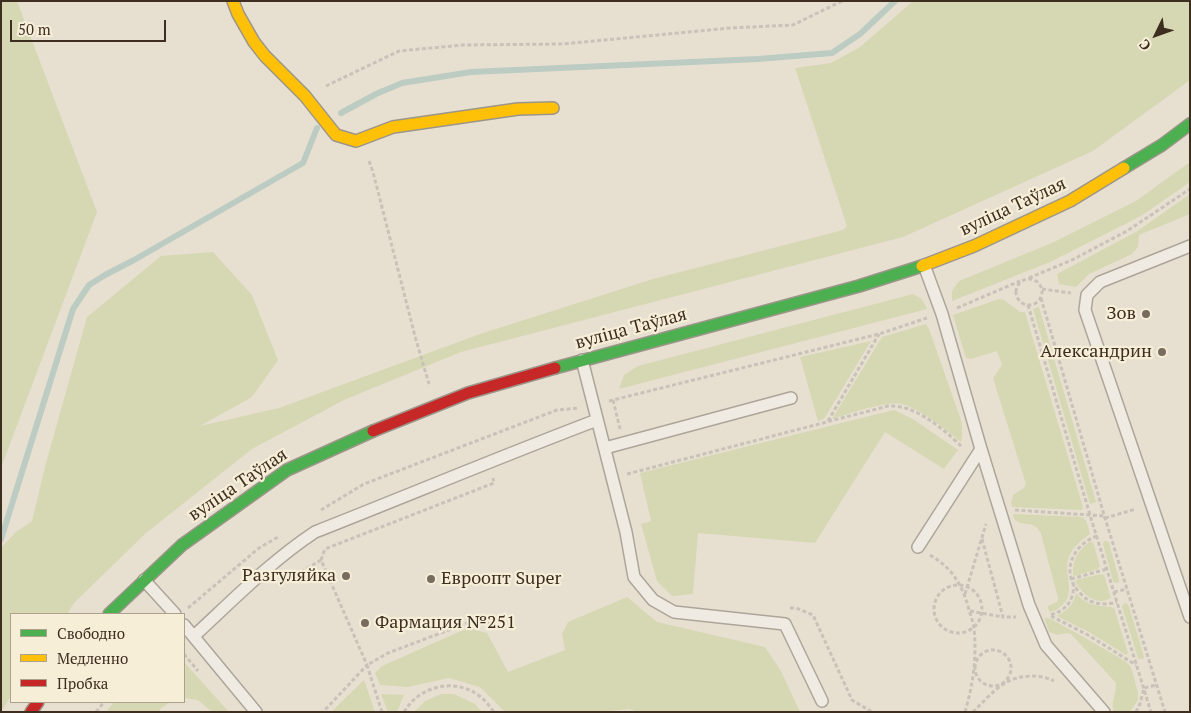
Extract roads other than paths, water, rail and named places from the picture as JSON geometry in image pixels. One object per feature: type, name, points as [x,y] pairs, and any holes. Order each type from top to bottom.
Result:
[{"type":"street","points":[[233,1],[254,42],[265,56],[305,96],[336,135],[356,140],[393,127],[518,109],[553,108]]},
{"type":"street","name":"вуліца Таўлая","points":[[110,613],[182,545],[286,470],[359,436],[468,393],[582,360],[859,286],[924,265],[974,246],[1070,201],[1162,145],[1190,124]]},
{"type":"lane","points":[[1190,246],[1100,282],[1087,296],[1086,310],[1152,505],[1185,589],[1190,617]]},
{"type":"lane","points":[[924,265],[942,314],[1029,605],[1046,645],[1104,712]]},
{"type":"lane","points":[[582,360],[626,532],[634,577],[652,600],[674,612],[785,624],[822,701]]},
{"type":"lane","points":[[605,448],[791,398]]},
{"type":"lane","points":[[194,636],[274,563],[315,532],[597,420]]},
{"type":"lane","points":[[918,547],[981,449]]},
{"type":"lane","points":[[144,580],[174,613]]},
{"type":"lane","points":[[185,625],[256,712]]},
{"type":"waterway","points":[[341,113],[376,94],[402,83],[471,72],[758,59],[832,53],[860,34],[895,1]]},
{"type":"waterway","points":[[1,539],[73,309],[89,285],[303,163],[317,128]]},
{"type":"place","name":"Зов","points":[[1146,314]]},
{"type":"place","name":"Александрин","points":[[1162,352]]},
{"type":"place","name":"Разгуляйка","points":[[346,576]]},
{"type":"place","name":"Евроопт Super","points":[[431,579]]},
{"type":"place","name":"Фармация №251","points":[[365,623]]}]
